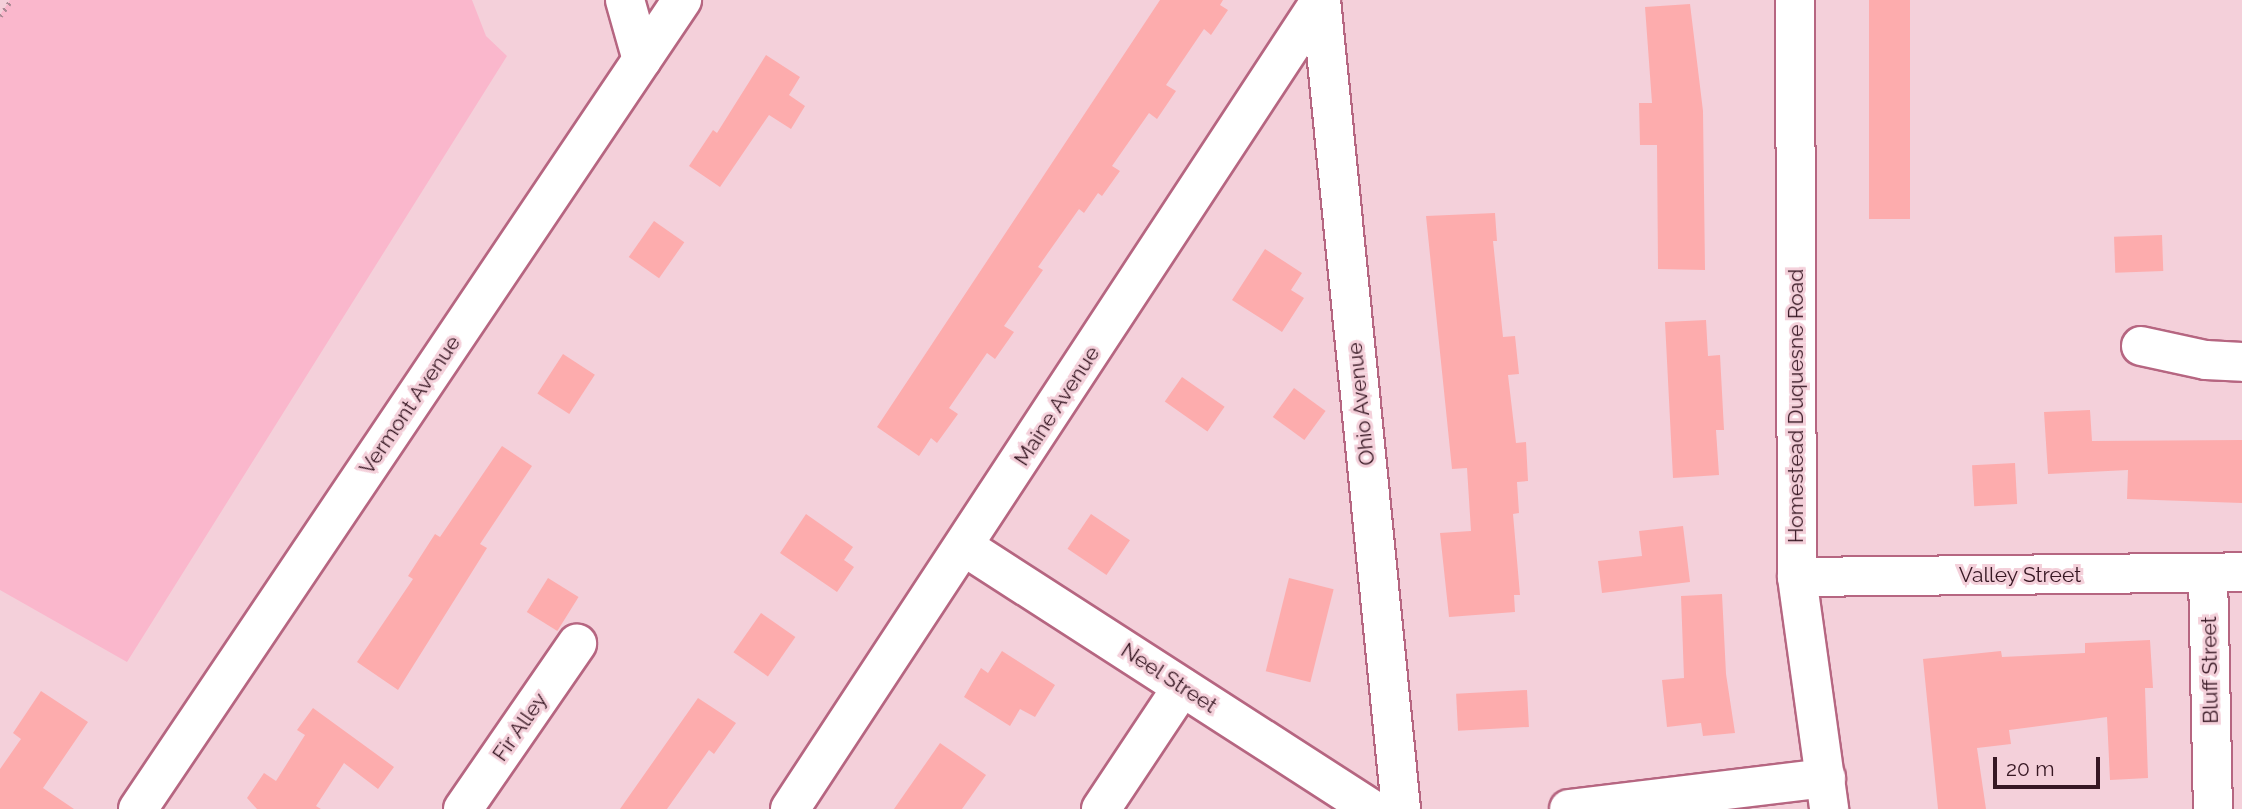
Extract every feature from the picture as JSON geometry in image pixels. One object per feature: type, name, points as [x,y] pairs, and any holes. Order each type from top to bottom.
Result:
[{"type":"street","points":[[625,0],[642,60]]},
{"type":"street","name":"Vermont Avenue","points":[[138,809],[682,0]]},
{"type":"street","name":"Maine Avenue","points":[[790,809],[965,547],[1321,0]]},
{"type":"street","name":"Ohio Avenue","points":[[1321,0],[1401,809]]},
{"type":"street","name":"Homestead Duquesne Road","points":[[1795,0],[1797,577],[1827,793]]},
{"type":"street","points":[[2141,346],[2206,360],[2242,362]]},
{"type":"street","name":"Neel Street","points":[[965,547],[1372,809]]},
{"type":"street","name":"Valley Street","points":[[1797,577],[2225,573]]},
{"type":"street","name":"Bluff Street","points":[[2213,809],[2225,573]]},
{"type":"street","name":"Fir Alley","points":[[463,809],[577,644]]},
{"type":"street","points":[[1101,809],[1182,687]]},
{"type":"street","points":[[1569,809],[1827,793]]},
{"type":"path","points":[[1,13],[10,0]]},
{"type":"shaded area","points":[[10,0],[472,0],[486,36],[507,56],[127,662],[0,590],[0,15]]},
{"type":"building","points":[[1160,0],[1223,0],[1220,5],[1228,10],[1211,35],[1204,29],[1166,85],[1176,91],[1157,119],[1149,113],[1112,166],[1120,171],[1102,196],[1098,193],[1084,213],[1079,209],[1038,267],[1043,270],[1004,326],[1014,332],[995,359],[987,353],[949,408],[958,414],[937,443],[931,438],[919,456],[877,427]]},
{"type":"building","points":[[1869,0],[1910,0],[1910,219],[1869,219]]},
{"type":"building","points":[[1690,4],[1703,111],[1705,270],[1658,269],[1657,145],[1640,145],[1639,103],[1652,103],[1645,7]]},
{"type":"building","points":[[766,55],[800,77],[789,95],[805,106],[791,129],[769,115],[720,187],[689,166],[713,130],[717,133]]},
{"type":"building","points":[[1495,213],[1497,241],[1493,241],[1503,337],[1515,336],[1519,374],[1508,375],[1516,443],[1526,442],[1528,481],[1517,482],[1519,513],[1513,514],[1520,595],[1514,595],[1515,612],[1449,617],[1440,533],[1471,531],[1467,468],[1452,469],[1426,216]]},
{"type":"building","points":[[654,221],[684,242],[659,278],[629,257]]},
{"type":"building","points":[[2162,235],[2163,271],[2115,273],[2114,237]]},
{"type":"building","points":[[1265,249],[1302,273],[1291,290],[1304,298],[1282,332],[1232,300]]},
{"type":"building","points":[[1706,320],[1708,356],[1720,355],[1724,430],[1716,430],[1719,475],[1673,478],[1665,322]]},
{"type":"building","points":[[563,354],[595,375],[569,414],[537,393]]},
{"type":"building","points":[[1182,377],[1225,407],[1207,431],[1165,402]]},
{"type":"building","points":[[1294,388],[1326,411],[1304,440],[1273,417]]},
{"type":"building","points":[[2090,410],[2092,441],[2242,440],[2242,503],[2127,499],[2128,470],[2048,474],[2044,412]]},
{"type":"building","points":[[502,446],[532,466],[480,544],[487,548],[398,690],[357,662],[413,579],[408,576],[435,534],[440,537]]},
{"type":"building","points":[[2015,463],[2017,504],[1974,506],[1972,465]]},
{"type":"building","points":[[806,514],[853,547],[844,560],[854,567],[837,592],[780,553]]},
{"type":"building","points":[[1091,514],[1130,540],[1106,575],[1068,549]]},
{"type":"building","points":[[1683,526],[1690,582],[1602,593],[1598,561],[1642,556],[1639,531]]},
{"type":"building","points":[[548,578],[579,597],[557,631],[527,612]]},
{"type":"building","points":[[1289,578],[1334,589],[1310,682],[1266,671]]},
{"type":"building","points":[[1722,594],[1726,674],[1735,733],[1703,736],[1701,723],[1667,727],[1662,680],[1684,678],[1681,596]]},
{"type":"building","points":[[761,613],[795,637],[768,676],[733,652]]},
{"type":"building","points":[[2150,640],[2153,688],[2145,688],[2148,778],[2110,780],[2107,717],[2009,730],[2011,744],[1977,748],[1986,809],[1938,809],[1923,659],[2001,651],[2002,657],[2085,653],[2085,643]]},
{"type":"building","points":[[1002,651],[1055,685],[1035,717],[1020,709],[1010,726],[964,697],[981,668],[988,673]]},
{"type":"building","points":[[1527,690],[1529,727],[1458,731],[1456,694]]},
{"type":"building","points":[[41,691],[88,722],[43,788],[74,809],[0,809],[0,769],[21,739],[13,733]]},
{"type":"building","points":[[698,698],[736,723],[714,754],[709,750],[667,809],[620,809]]},
{"type":"building","points":[[313,708],[394,767],[378,789],[344,763],[316,806],[321,809],[257,809],[247,798],[264,773],[276,781],[305,735],[297,730]]},
{"type":"building","points":[[940,743],[986,775],[962,809],[894,809]]}]
